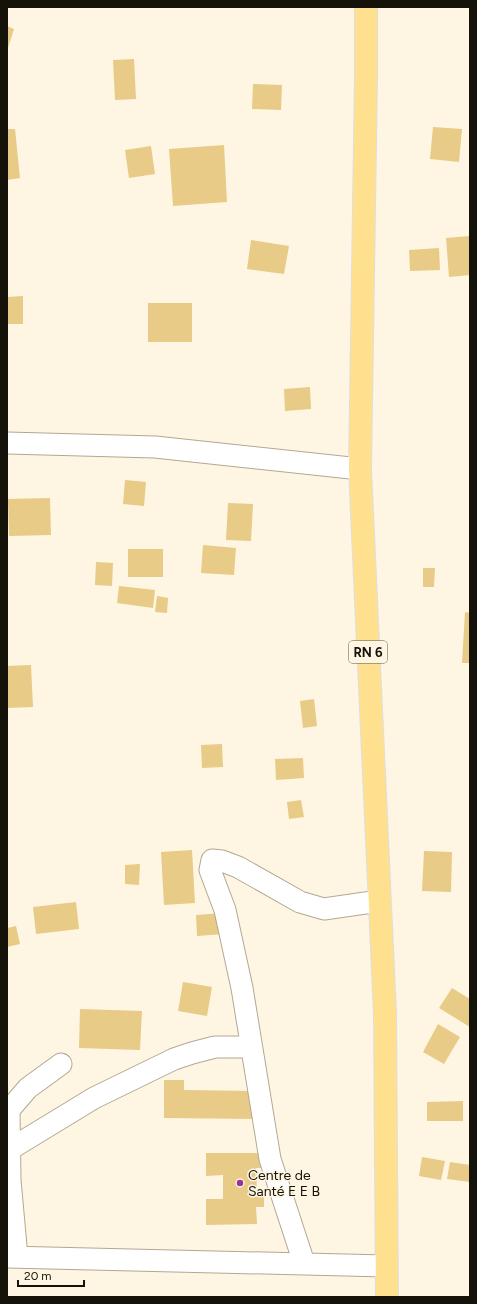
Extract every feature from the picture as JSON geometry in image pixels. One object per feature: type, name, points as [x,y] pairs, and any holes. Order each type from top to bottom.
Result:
[{"type":"main road","name":"RN 6","points":[[366,7],[360,469],[384,1014],[387,1297]]},
{"type":"street","points":[[7,443],[155,447],[360,469]]},
{"type":"street","points":[[304,1264],[270,1159],[242,988],[225,910],[210,870],[212,860],[222,861],[238,867],[300,902],[324,909],[379,901]]},
{"type":"street","points":[[8,1150],[94,1098],[174,1059],[215,1047],[251,1047]]},
{"type":"street","points":[[61,1064],[28,1088],[9,1110],[8,1150],[12,1257],[386,1266]]},
{"type":"building","points":[[7,26],[14,29],[7,51]]},
{"type":"building","points":[[134,59],[136,99],[115,100],[113,60]]},
{"type":"building","points":[[253,84],[282,85],[281,110],[252,109]]},
{"type":"building","points":[[433,127],[462,129],[459,162],[430,159]]},
{"type":"building","points":[[7,129],[15,129],[20,178],[7,180]]},
{"type":"building","points":[[224,145],[227,202],[173,206],[169,149]]},
{"type":"building","points":[[151,146],[155,174],[129,178],[125,150]]},
{"type":"building","points":[[470,236],[470,275],[449,277],[446,238]]},
{"type":"building","points":[[251,240],[289,246],[284,274],[247,269]]},
{"type":"building","points":[[439,248],[440,270],[410,271],[409,250]]},
{"type":"building","points":[[23,296],[23,324],[7,324],[7,297]]},
{"type":"building","points":[[148,303],[192,303],[192,342],[148,342]]},
{"type":"building","points":[[310,387],[311,409],[285,411],[284,389]]},
{"type":"building","points":[[125,480],[146,482],[144,506],[123,504]]},
{"type":"building","points":[[50,498],[51,535],[9,536],[8,499]]},
{"type":"building","points":[[228,503],[253,504],[251,541],[226,540]]},
{"type":"building","points":[[203,545],[236,548],[234,575],[201,573]]},
{"type":"building","points":[[128,549],[163,549],[163,577],[128,577]]},
{"type":"building","points":[[96,562],[113,563],[112,586],[95,585]]},
{"type":"building","points":[[423,568],[435,568],[434,587],[423,587]]},
{"type":"building","points":[[119,586],[155,590],[153,608],[117,603]]},
{"type":"building","points":[[157,596],[168,598],[167,613],[155,612]]},
{"type":"building","points":[[465,612],[470,613],[470,663],[462,663]]},
{"type":"building","points":[[31,665],[33,707],[7,708],[7,666]]},
{"type":"building","points":[[314,699],[317,726],[303,728],[300,701]]},
{"type":"building","points":[[222,744],[223,767],[202,768],[201,745]]},
{"type":"building","points":[[303,758],[304,778],[276,780],[275,759]]},
{"type":"building","points":[[301,800],[304,817],[289,819],[287,802]]},
{"type":"building","points":[[192,850],[195,903],[164,905],[161,852]]},
{"type":"building","points":[[424,851],[452,852],[451,892],[422,891]]},
{"type":"building","points":[[140,864],[139,885],[125,884],[125,865]]},
{"type":"building","points":[[76,902],[79,929],[36,934],[33,907]]},
{"type":"building","points":[[223,913],[224,934],[197,936],[196,915]]},
{"type":"building","points":[[16,926],[20,944],[7,947],[7,928]]},
{"type":"building","points":[[183,982],[212,987],[207,1016],[178,1011]]},
{"type":"building","points":[[452,988],[470,999],[470,1027],[439,1008]]},
{"type":"building","points":[[80,1009],[142,1011],[140,1050],[79,1048]]},
{"type":"building","points":[[438,1024],[460,1037],[444,1064],[423,1052]]},
{"type":"building","points":[[164,1080],[184,1080],[184,1090],[255,1091],[255,1119],[164,1118]]},
{"type":"building","points":[[463,1101],[463,1121],[427,1121],[427,1102]]},
{"type":"building","name":"Centre de Santé E E B","points":[[206,1153],[264,1153],[264,1168],[256,1168],[257,1191],[264,1190],[264,1207],[256,1207],[257,1224],[206,1225],[206,1199],[223,1199],[223,1175],[206,1176]]},
{"type":"building","points":[[422,1157],[445,1161],[441,1180],[419,1176]]},
{"type":"building","points":[[450,1162],[470,1165],[470,1182],[447,1179]]},
{"type":"place","name":"Centre de Santé E E B","points":[[240,1183]]}]
